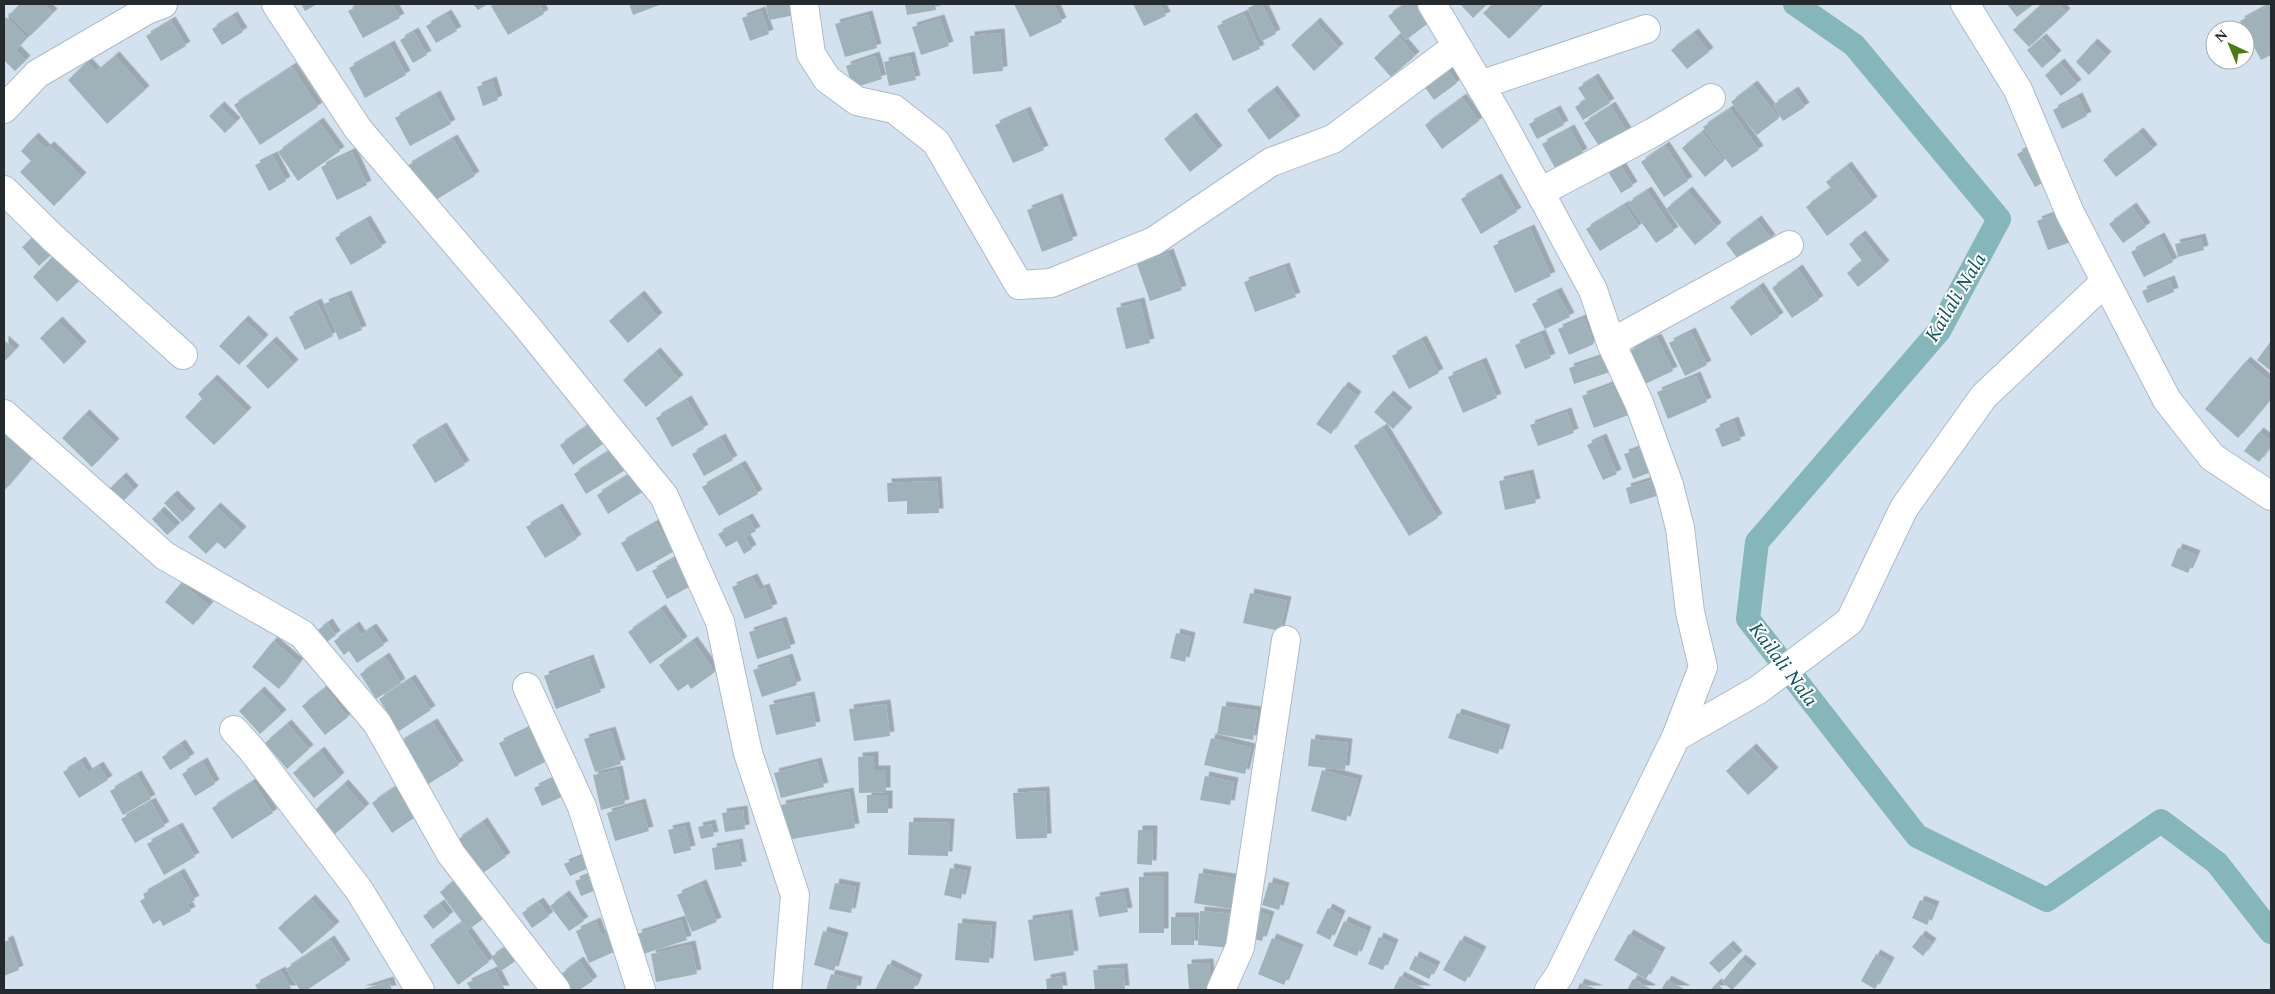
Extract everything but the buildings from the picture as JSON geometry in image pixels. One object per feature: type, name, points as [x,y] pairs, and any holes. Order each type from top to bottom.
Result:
[{"type":"street","points":[[4,109],[37,74],[147,10],[162,4]]},
{"type":"street","points":[[276,4],[358,129],[524,322],[664,496],[720,622],[748,753],[795,895],[787,990]]},
{"type":"street","points":[[804,4],[811,54],[827,79],[857,101],[894,109],[936,142],[1018,285],[1051,283],[1154,241],[1271,162],[1333,138],[1457,46]]},
{"type":"street","points":[[1432,4],[1480,85],[1593,290],[1611,343],[1639,403],[1669,485],[1680,528],[1690,612],[1703,667],[1676,737],[1559,976],[1549,990]]},
{"type":"street","points":[[1965,4],[2018,90],[2070,213],[2167,400],[2212,457],[2271,496]]},
{"type":"street","points":[[1480,85],[1646,30]]},
{"type":"street","points":[[1540,192],[1652,133],[1710,98]]},
{"type":"street","points":[[4,190],[53,238],[183,355]]},
{"type":"street","points":[[1611,343],[1789,245]]},
{"type":"street","points":[[1676,737],[1758,690],[1850,621],[1904,508],[1984,396],[2105,282]]},
{"type":"street","points":[[4,414],[165,556],[302,634],[377,723],[451,854],[556,990]]},
{"type":"street","points":[[1221,990],[1240,947],[1286,640]]},
{"type":"street","points":[[527,687],[582,807],[641,990]]},
{"type":"street","points":[[234,730],[252,750],[359,890],[420,990]]},
{"type":"waterway","name":"Kailali Nala","points":[[1795,4],[1854,45],[1999,219],[1939,331],[1757,542],[1748,619],[1917,836],[2047,900],[2161,821],[2217,863],[2271,932]]}]
